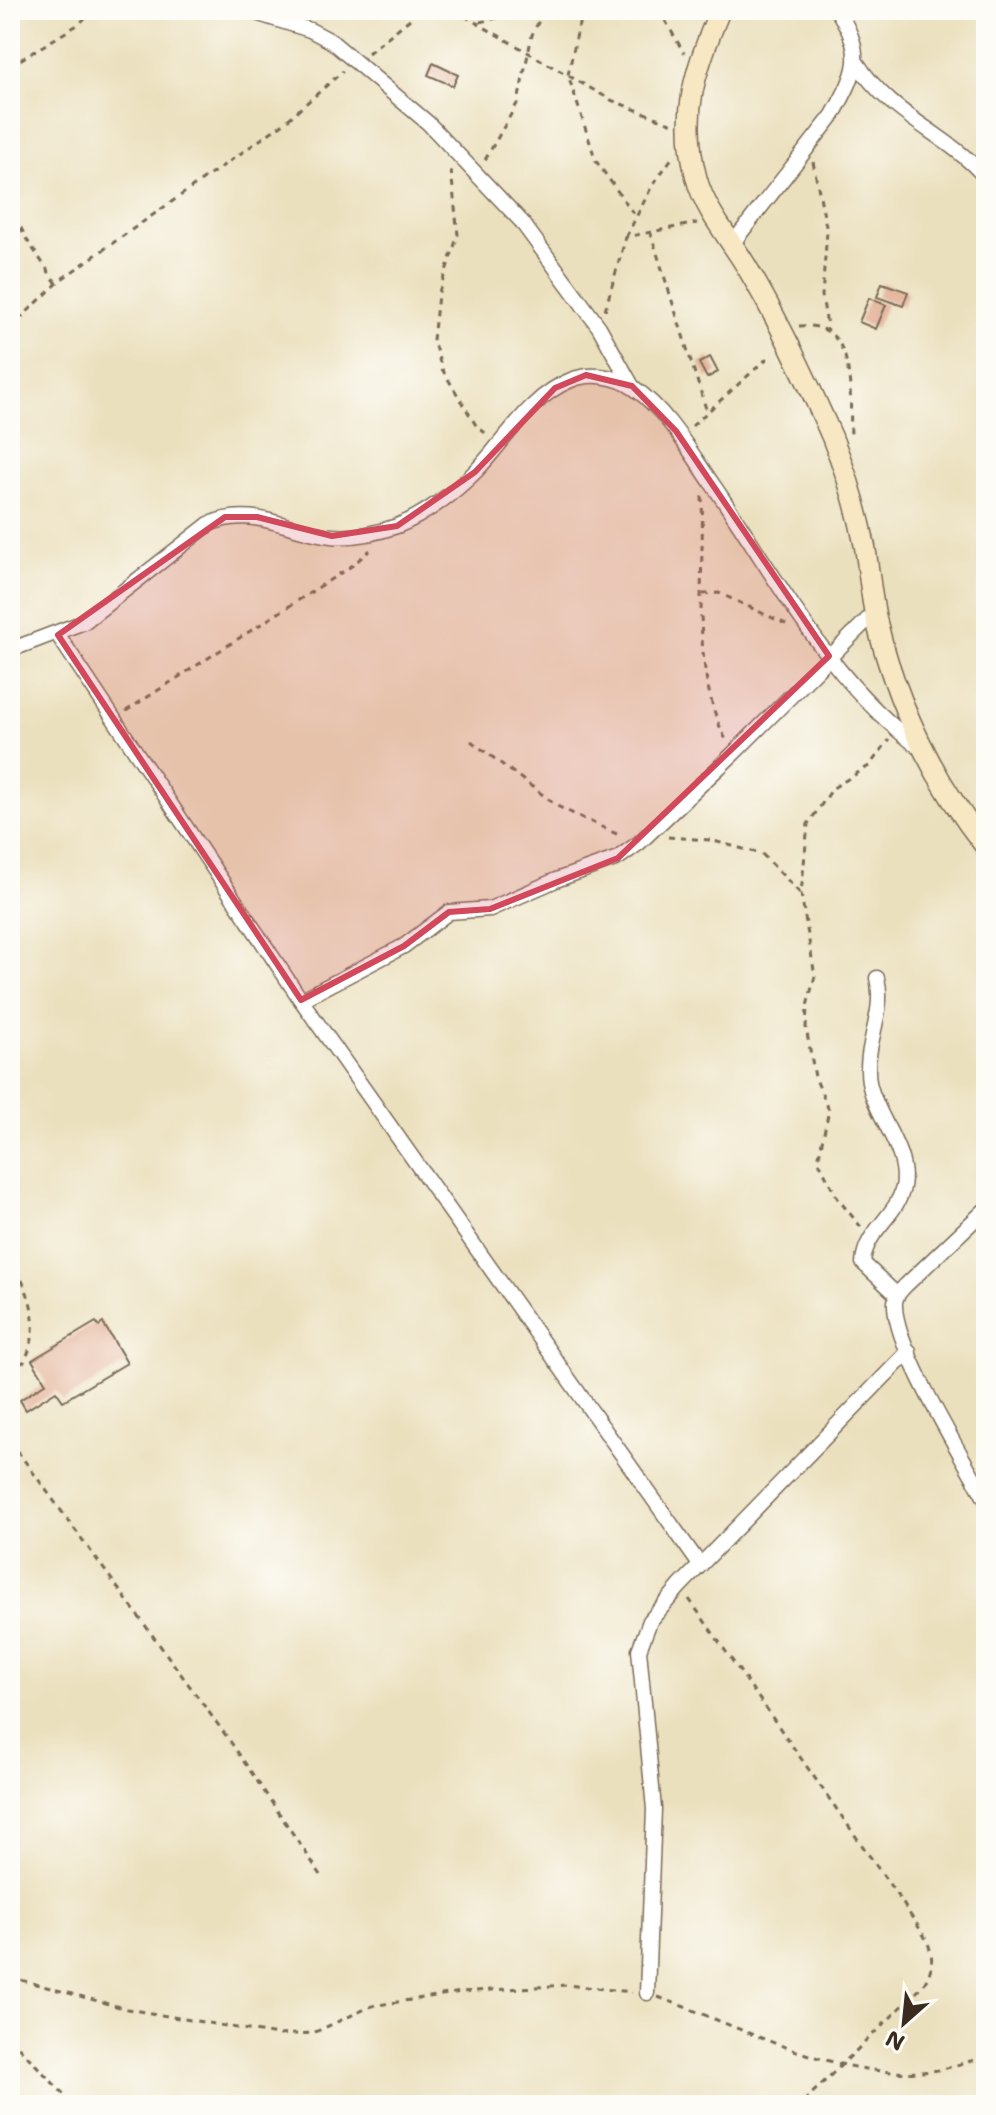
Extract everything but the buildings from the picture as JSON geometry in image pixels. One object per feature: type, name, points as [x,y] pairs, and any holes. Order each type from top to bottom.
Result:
[{"type":"street","points":[[246,10],[310,30],[331,41],[447,143],[521,221],[599,327],[632,386],[680,437],[807,628],[857,694],[894,730],[923,750]]},
{"type":"street","points":[[720,10],[694,75],[689,132],[697,179],[716,218],[785,336],[849,482],[864,544],[875,612],[923,750],[950,801],[986,847]]},
{"type":"street","points":[[732,244],[833,115],[857,63],[857,46],[837,10]]},
{"type":"street","points":[[857,63],[885,101],[960,152],[986,178]]},
{"type":"street","points":[[10,650],[58,635],[84,622],[199,532],[225,517],[257,517],[332,536],[355,536],[397,526],[446,496],[475,472],[534,406],[569,381],[599,376],[632,386]]},
{"type":"street","points":[[301,1000],[404,946],[449,912],[459,909],[477,912],[504,904],[556,880],[618,858],[644,839],[733,754],[875,612]]},
{"type":"street","points":[[58,635],[301,1000],[700,1565]]},
{"type":"street","points":[[877,978],[881,992],[879,1012],[867,1065],[870,1086],[904,1170],[899,1199],[869,1237],[863,1263],[897,1295]]},
{"type":"street","points":[[986,1209],[897,1295],[895,1307],[909,1351],[986,1500]]},
{"type":"street","points":[[647,1993],[654,1809],[639,1650],[641,1637],[650,1621],[680,1586],[909,1351]]},
{"type":"path","points":[[10,66],[79,24],[93,10]]},
{"type":"path","points":[[10,328],[57,284],[284,123],[337,75],[421,10]]},
{"type":"path","points":[[454,10],[646,116],[689,132],[652,186],[626,237],[599,327]]},
{"type":"path","points":[[479,22],[531,10]]},
{"type":"path","points":[[476,173],[518,102],[528,49],[544,10]]},
{"type":"path","points":[[582,10],[568,75],[596,161],[636,217]]},
{"type":"path","points":[[659,10],[694,75]]},
{"type":"path","points":[[447,143],[458,235],[438,295],[433,340],[442,369],[477,427],[499,443]]},
{"type":"path","points":[[809,147],[827,231],[822,296],[828,331],[845,350],[852,437]]},
{"type":"path","points":[[10,206],[27,240],[57,284]]},
{"type":"path","points":[[626,237],[716,218]]},
{"type":"path","points":[[650,231],[707,412]]},
{"type":"path","points":[[680,437],[785,336],[804,326],[828,331]]},
{"type":"path","points":[[700,466],[708,696],[733,754]]},
{"type":"path","points":[[113,719],[353,565],[375,545]]},
{"type":"path","points":[[703,594],[714,591],[778,622],[807,628]]},
{"type":"path","points":[[869,1237],[838,1199],[818,1160],[829,1110],[815,1077],[806,1028],[807,1006],[815,976],[801,894],[808,824],[814,812],[833,788],[869,766],[881,754],[894,730]]},
{"type":"path","points":[[471,741],[559,807],[644,839],[710,840],[762,854],[801,894]]},
{"type":"path","points":[[10,1259],[32,1299],[34,1321],[24,1362],[10,1366]]},
{"type":"path","points":[[10,1441],[230,1741],[321,1875]]},
{"type":"path","points":[[680,1586],[904,1905],[930,1948],[933,1971],[922,1987],[800,2105]]},
{"type":"path","points":[[10,1984],[21,1980],[127,2009],[277,2035],[313,2033],[372,2006],[461,1992],[567,1985],[647,1993],[844,2063],[896,2071],[933,2071],[986,2058]]},
{"type":"path","points":[[10,2038],[74,2105]]},
{"type":"highlighted area","points":[[586,375],[632,386],[676,431],[829,656],[618,858],[490,909],[449,912],[404,946],[301,1000],[58,635],[225,517],[257,517],[332,536],[397,526],[475,472],[555,388]]}]
